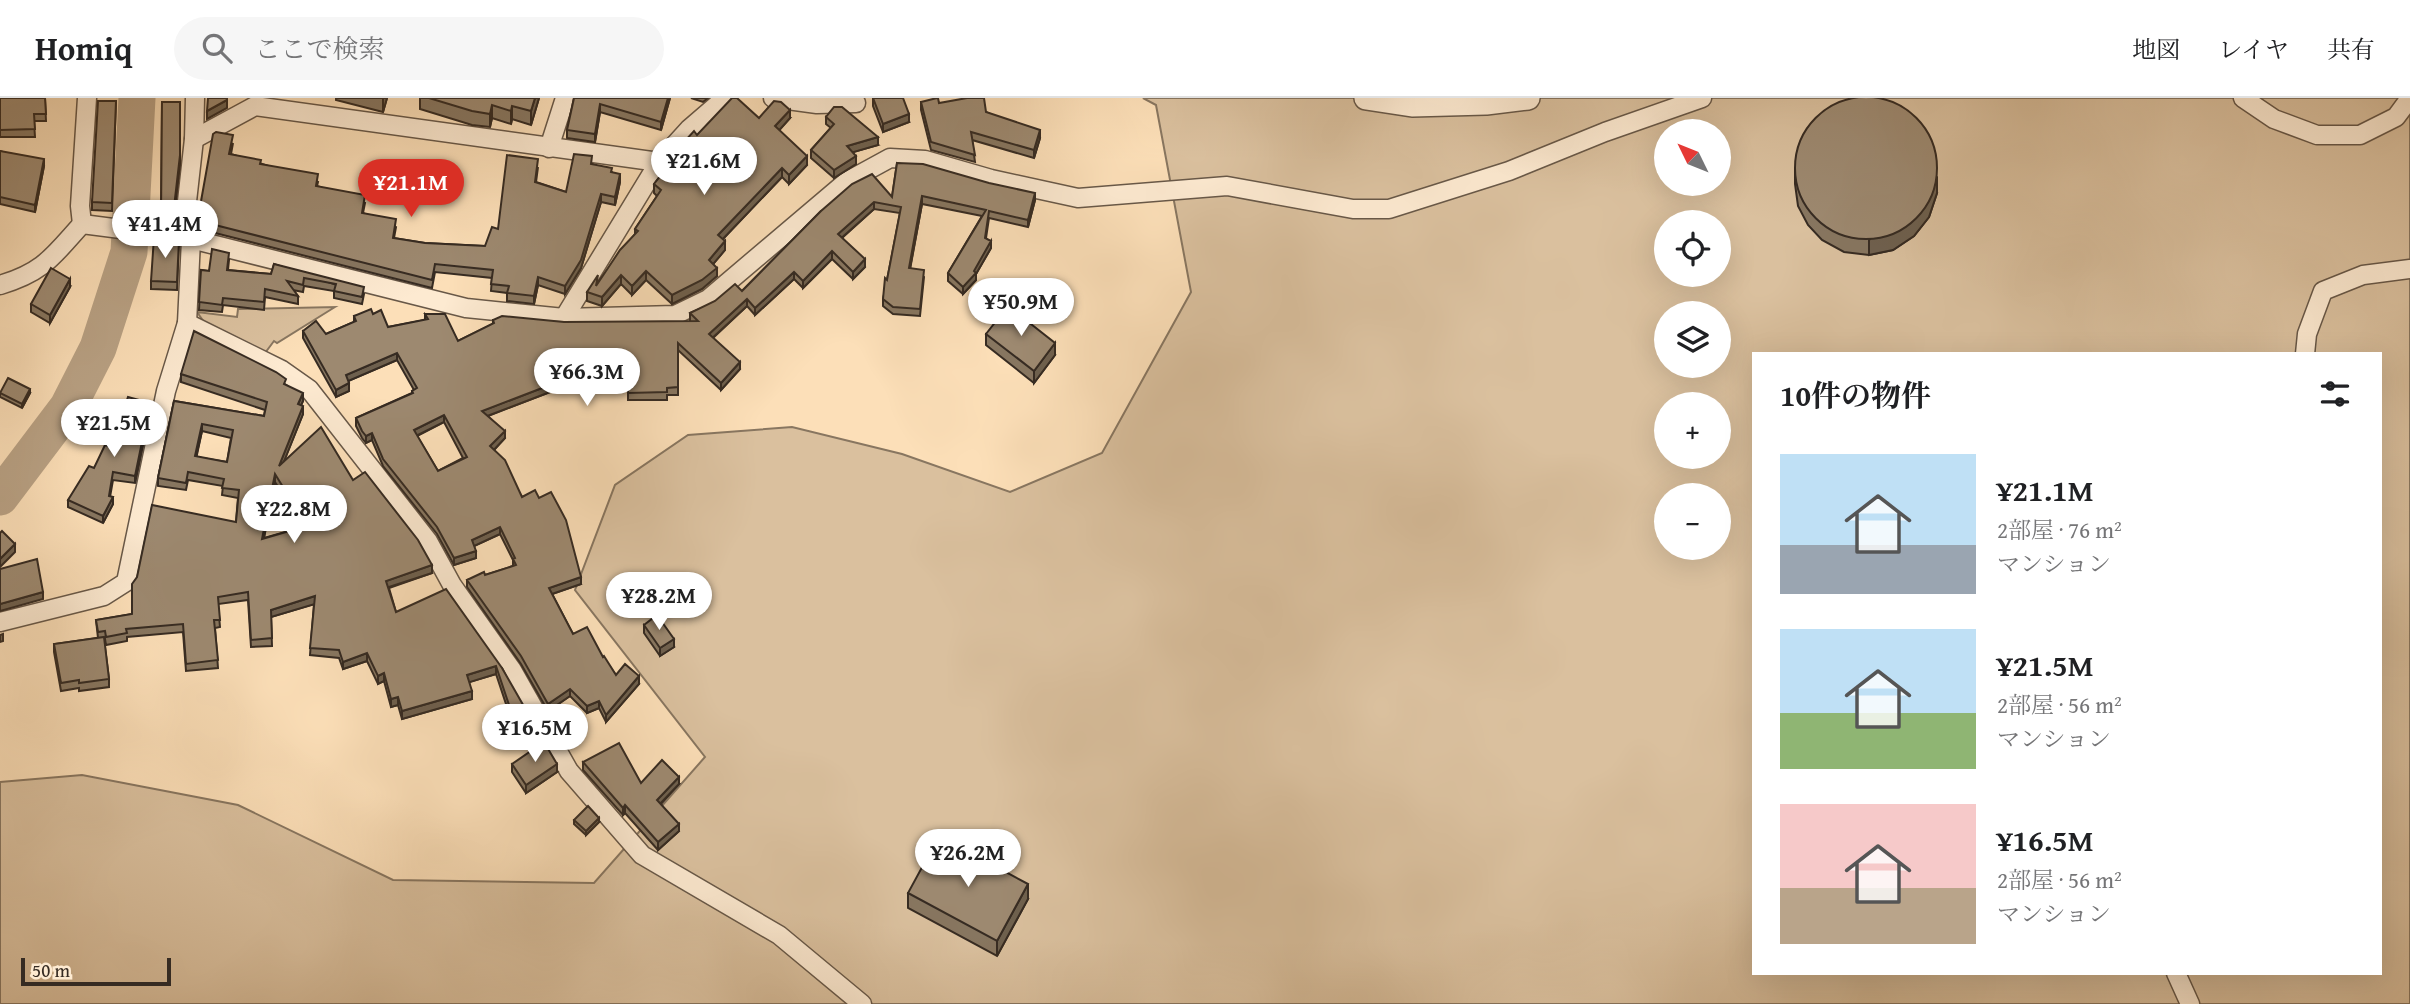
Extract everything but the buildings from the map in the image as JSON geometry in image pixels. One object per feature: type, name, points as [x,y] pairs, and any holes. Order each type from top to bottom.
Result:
[{"type":"street","points":[[87,98],[80,206],[89,225]]},
{"type":"street","points":[[0,622],[104,596],[126,582],[166,391],[187,323],[187,238],[195,98]]},
{"type":"street","points":[[549,148],[565,98]]},
{"type":"street","points":[[564,318],[659,162],[689,129],[725,98]]},
{"type":"street","points":[[773,98],[817,104],[856,103]]},
{"type":"street","points":[[1366,98],[1412,105],[1486,103],[1528,98]]},
{"type":"street","points":[[0,285],[25,278],[47,263],[89,225],[187,238],[466,308],[564,318],[676,315],[708,299],[846,182],[890,158],[925,160],[991,179],[1078,198],[1227,186],[1353,209],[1389,209],[1509,171],[1605,132],[1703,98]]},
{"type":"street","points":[[2243,98],[2274,119],[2317,135],[2360,135],[2396,117],[2410,98]]},
{"type":"street","points":[[194,139],[256,106],[659,162]]},
{"type":"street","points":[[2305,352],[2307,334],[2323,291],[2363,275],[2410,269]]},
{"type":"street","points":[[187,323],[282,370],[317,398],[428,541],[452,585],[512,670],[569,771],[642,855],[779,936],[862,1004]]},
{"type":"street","points":[[2177,975],[2190,1004]]},
{"type":"shaded area","points":[[1143,98],[2410,98],[2410,1004],[0,1004],[0,782],[82,775],[238,805],[393,880],[594,883],[705,757],[575,590],[615,485],[688,435],[792,427],[902,454],[1010,492],[1102,453],[1191,292],[1156,105]]},
{"type":"shaded area","points":[[335,307],[277,343],[274,341],[265,353],[204,322],[197,312],[237,317],[238,309]]},
{"type":"waterway","points":[[0,497],[68,407],[98,348],[129,252],[137,98]]}]
